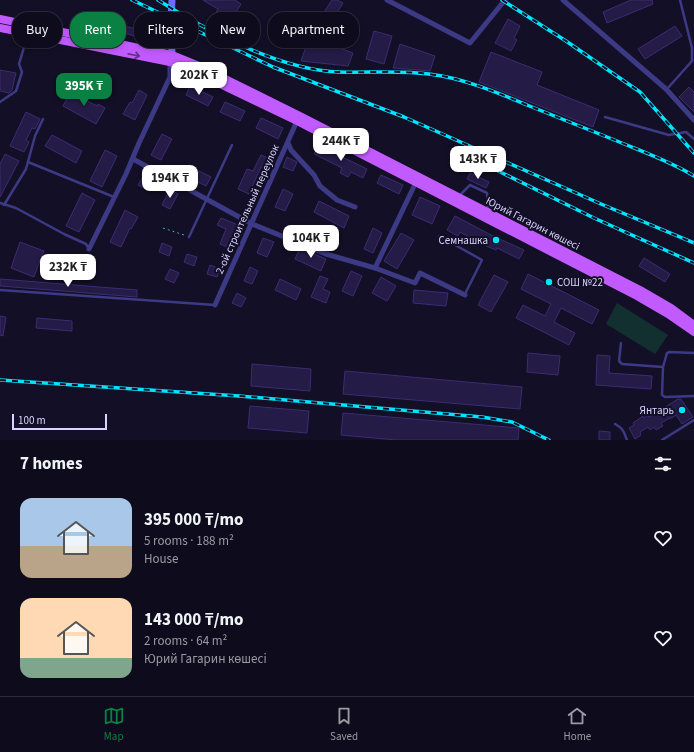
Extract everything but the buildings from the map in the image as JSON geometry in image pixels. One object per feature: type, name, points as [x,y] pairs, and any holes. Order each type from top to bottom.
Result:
[{"type":"main road","name":"Юрий Гагарин көшесі","points":[[0,19],[70,33]]},
{"type":"main road","name":"Юрий Гагарин көшесі","points":[[0,28],[12,31]]},
{"type":"main road","name":"Юрий Гагарин көшесі","points":[[62,40],[171,58],[199,66],[280,106],[637,296],[668,314],[694,332]]},
{"type":"main road","name":"Юрий Гагарин көшесі","points":[[126,45],[160,52],[197,73],[417,180],[458,197],[646,293],[671,308],[694,325]]},
{"type":"street","points":[[89,249],[133,159],[170,77],[170,19],[172,0]]},
{"type":"street","points":[[386,0],[470,42],[505,0]]},
{"type":"street","points":[[563,0],[666,89],[694,120]]},
{"type":"street","name":"2-ой строительный переулок","points":[[215,305],[298,122]]},
{"type":"street","points":[[288,143],[291,150],[314,175],[320,186],[337,200],[355,207]]},
{"type":"street","points":[[133,159],[252,224],[326,254],[375,268],[415,283],[420,273],[465,295]]},
{"type":"street","points":[[375,268],[417,180]]},
{"type":"lane","points":[[666,89],[692,61],[692,48],[680,0]]},
{"type":"lane","points":[[0,102],[16,91],[22,72],[19,64],[24,48]]},
{"type":"lane","points":[[158,48],[160,52]]},
{"type":"lane","points":[[605,117],[669,135],[686,132],[694,138]]},
{"type":"lane","points":[[4,205],[26,169],[35,136],[43,120]]},
{"type":"lane","points":[[189,236],[232,145]]},
{"type":"lane","points":[[28,162],[114,197]]},
{"type":"lane","points":[[458,197],[470,186],[488,193],[488,212]]},
{"type":"lane","points":[[0,203],[16,208],[86,244],[89,249]]},
{"type":"lane","points":[[438,236],[482,260],[465,295]]},
{"type":"lane","points":[[0,290],[215,305]]},
{"type":"lane","points":[[621,342],[620,361],[622,364],[663,367]]},
{"type":"lane","points":[[694,353],[667,353],[663,367],[662,395],[665,397],[694,396]]},
{"type":"lane","points":[[662,440],[694,420]]},
{"type":"lane","points":[[615,424],[625,431],[628,440]]},
{"type":"path","points":[[163,228],[189,236]]},
{"type":"green space","points":[[617,303],[668,335],[655,354],[606,324]]},
{"type":"railway","points":[[132,0],[273,67],[404,117],[601,204],[694,243]]},
{"type":"railway","points":[[158,0],[221,36],[269,57],[316,70],[339,72],[418,73],[442,76],[467,82],[646,153],[676,166],[694,176]]},
{"type":"railway","points":[[502,0],[566,41],[640,92],[694,153]]},
{"type":"railway","points":[[484,164],[594,218],[694,263]]},
{"type":"railway","points":[[0,380],[239,396],[482,417],[512,422],[549,440]]},
{"type":"place","name":"Семнашка","points":[[496,240]]},
{"type":"place","name":"СОШ №22","points":[[549,282]]},
{"type":"place","name":"Янтарь","points":[[682,410]]}]
